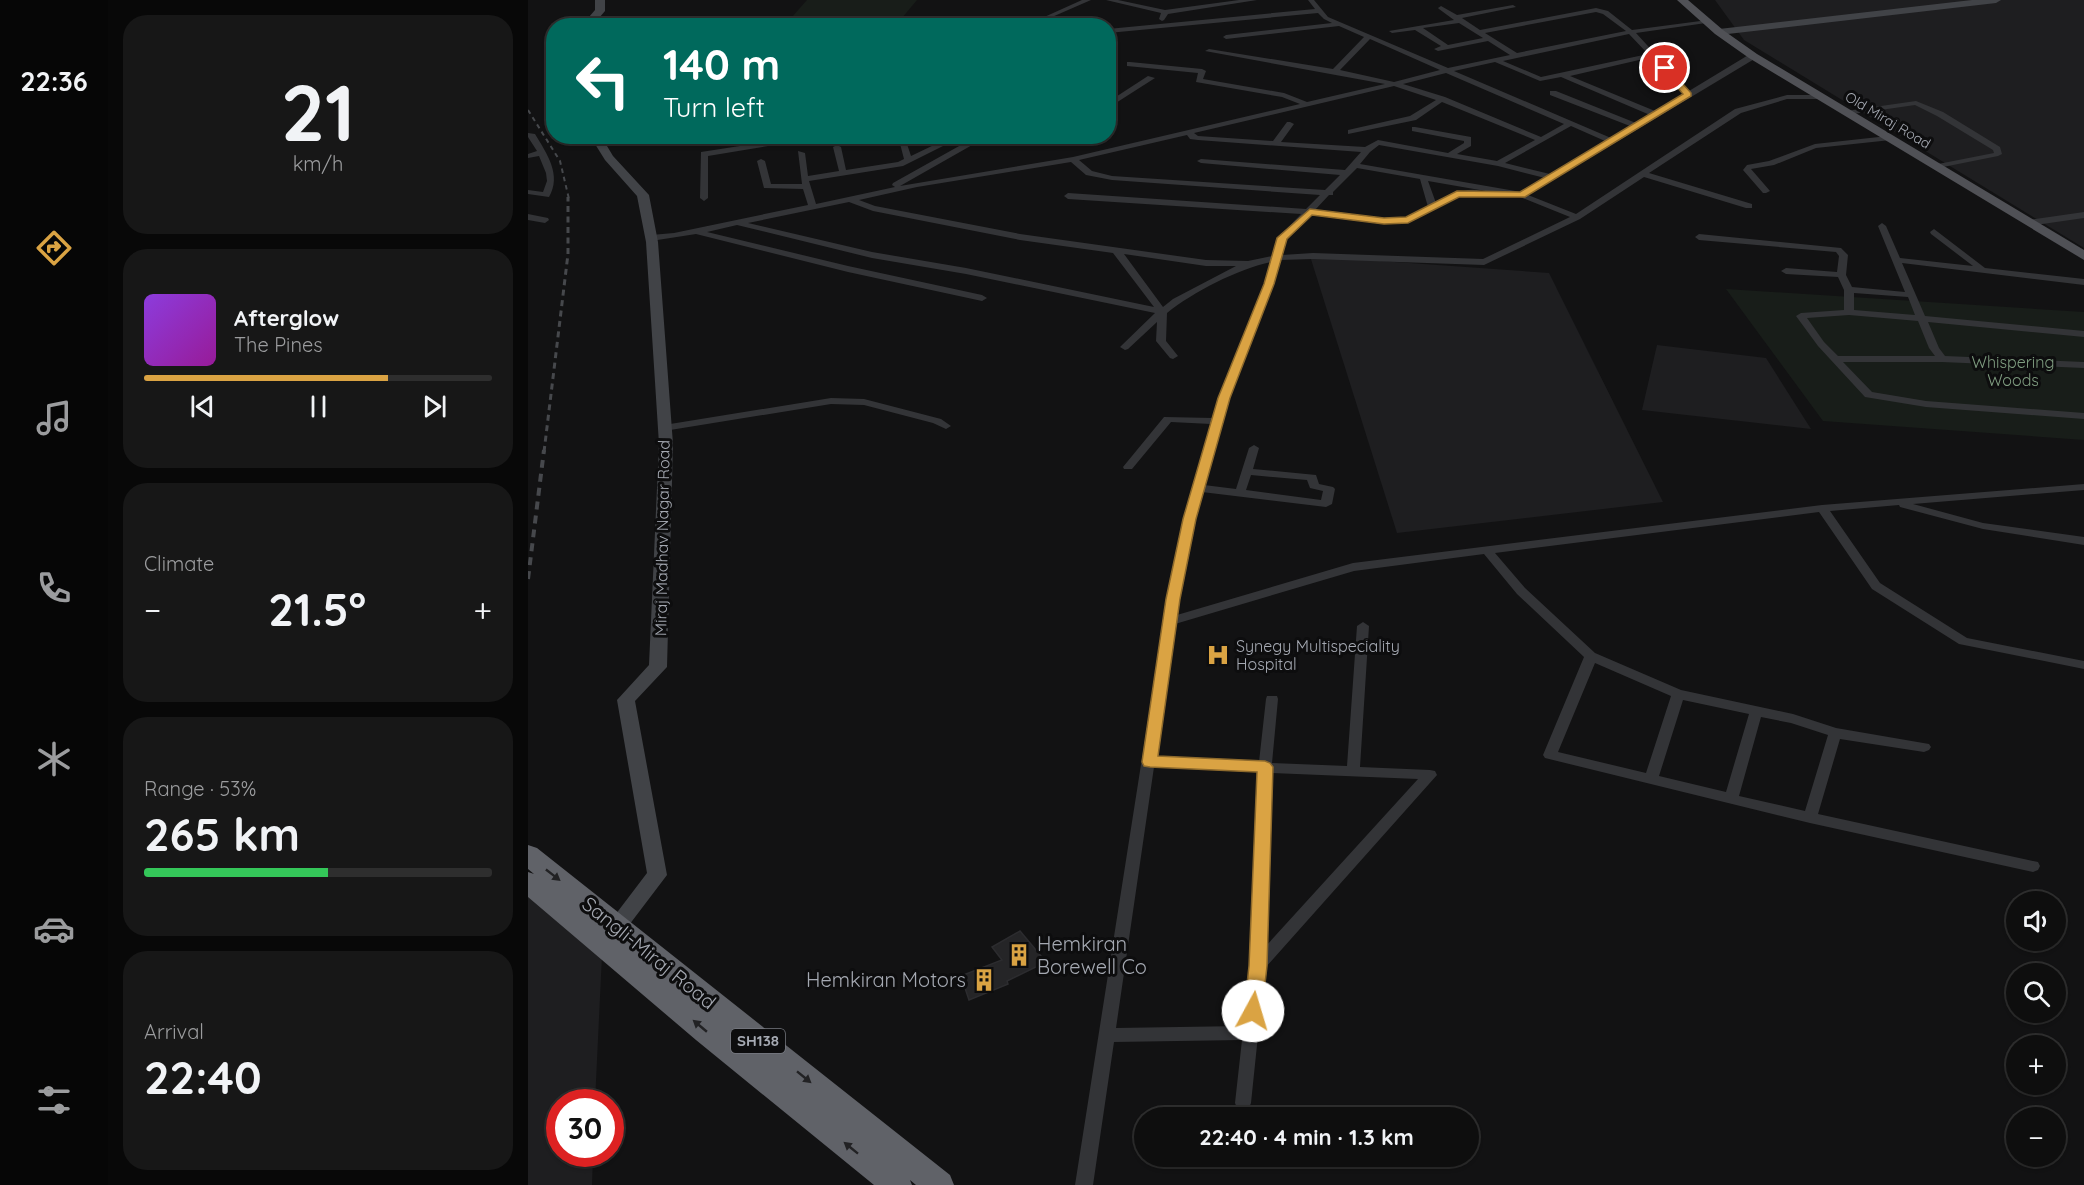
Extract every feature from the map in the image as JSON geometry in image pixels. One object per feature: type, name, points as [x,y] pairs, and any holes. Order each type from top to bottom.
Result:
[{"type":"highway","name":"Sangli-Miraj Road","points":[[528,855],[574,909],[706,1030],[897,1185]]},
{"type":"highway","name":"Sangli-Miraj Road","points":[[528,882],[574,909],[616,927],[939,1185]]},
{"type":"main road","name":"Old Miraj Road","points":[[1682,0],[1719,32],[1753,56],[2084,256]]},
{"type":"street","points":[[594,18],[600,10],[600,0]]},
{"type":"street","points":[[1046,18],[1088,0]]},
{"type":"street","points":[[1109,0],[1165,12],[1254,0]]},
{"type":"street","points":[[1311,0],[1326,18],[1611,141]]},
{"type":"street","points":[[1719,32],[1996,0]]},
{"type":"street","points":[[1392,31],[1513,7]]},
{"type":"street","points":[[1441,8],[1515,56]]},
{"type":"street","points":[[1479,32],[1599,10],[1631,32],[1688,95]]},
{"type":"street","points":[[1116,30],[1320,11]]},
{"type":"street","points":[[1160,26],[1165,12]]},
{"type":"street","points":[[651,238],[813,208],[873,194],[1073,159],[1448,70],[1631,32],[1706,21]]},
{"type":"street","points":[[1226,37],[1342,24]]},
{"type":"street","points":[[1416,27],[1448,48]]},
{"type":"street","points":[[1335,71],[1369,36]]},
{"type":"street","points":[[1438,49],[1489,39]]},
{"type":"street","points":[[1209,51],[1335,71],[1395,84],[1442,99],[1541,140]]},
{"type":"street","points":[[1495,60],[1540,79],[1653,55]]},
{"type":"street","points":[[1068,196],[1310,212],[1384,221],[1408,220],[1457,194],[1517,194],[1551,177],[1753,56]]},
{"type":"street","points":[[1130,64],[1202,71],[1199,80],[1284,95],[1305,103]]},
{"type":"street","points":[[1562,75],[1655,114]]},
{"type":"street","points":[[1116,101],[1151,78]]},
{"type":"street","points":[[1572,86],[1581,83]]},
{"type":"street","points":[[1563,90],[1553,93],[1636,126]]},
{"type":"street","points":[[849,199],[873,208],[1020,237],[1206,263],[1248,264],[1276,258],[1313,256],[1484,262],[1577,217],[1738,111],[1787,97],[1821,97]]},
{"type":"street","points":[[1352,132],[1413,118],[1442,99]]},
{"type":"street","points":[[1846,113],[1916,104],[1940,114],[1997,149],[1998,154],[1936,167]]},
{"type":"street","points":[[1498,164],[1571,123]]},
{"type":"street","points":[[1275,144],[1290,124]]},
{"type":"street","points":[[1415,129],[1468,139],[1468,144],[1450,155]]},
{"type":"street","points":[[1189,132],[1198,138],[1366,150]]},
{"type":"street","points":[[528,135],[532,136],[551,173],[551,189],[546,195],[528,192]]},
{"type":"street","points":[[1766,191],[1748,169],[1815,146],[1888,138]]},
{"type":"street","points":[[1084,1185],[1175,588],[1198,488],[1217,421],[1269,284],[1282,238],[1330,193],[1366,150],[1378,142],[1498,164],[1551,177]]},
{"type":"street","name":"Miraj Madhav Nagar Road","points":[[600,144],[609,158],[643,195],[651,238],[666,444],[658,667],[626,700],[657,875],[616,927]]},
{"type":"street","points":[[704,198],[704,154],[771,144]]},
{"type":"street","points":[[903,144],[908,160]]},
{"type":"street","points":[[873,194],[902,182],[971,144]]},
{"type":"street","points":[[761,161],[766,186],[805,183],[843,173],[900,164],[941,145]]},
{"type":"street","points":[[837,147],[843,173]]},
{"type":"street","points":[[528,156],[540,153]]},
{"type":"street","points":[[801,153],[805,183],[813,208]]},
{"type":"street","points":[[1073,159],[1089,173],[1112,178],[1330,193]]},
{"type":"street","points":[[1201,161],[1351,169],[1423,177],[1517,194],[1577,217]]},
{"type":"street","points":[[1644,174],[1749,206]]},
{"type":"street","points":[[1423,177],[1433,208]]},
{"type":"street","points":[[2029,223],[2084,215]]},
{"type":"street","points":[[528,217],[545,220]]},
{"type":"street","points":[[734,222],[872,255],[966,271],[1162,312]]},
{"type":"street","points":[[1882,226],[1935,348],[1942,359]]},
{"type":"street","points":[[694,231],[837,267],[981,298]]},
{"type":"street","points":[[1934,232],[1982,268]]},
{"type":"street","points":[[1699,237],[1838,250],[1844,255],[1841,275],[1849,290],[1849,312]]},
{"type":"street","points":[[1116,250],[1162,312],[1161,341],[1173,356]]},
{"type":"street","points":[[1897,260],[1982,268],[2084,282]]},
{"type":"street","points":[[1125,347],[1176,301],[1248,264]]},
{"type":"street","points":[[1786,271],[1841,275]]},
{"type":"street","points":[[1849,290],[1912,295]]},
{"type":"street","points":[[2084,334],[1849,312],[1801,316],[1821,344],[1869,395],[1926,404],[2084,416]]},
{"type":"street","points":[[1834,359],[1942,359],[2084,365]]},
{"type":"street","points":[[664,428],[831,401],[864,402],[937,421],[946,426]]},
{"type":"street","points":[[1128,467],[1168,419],[1217,421]]},
{"type":"street","points":[[1240,493],[1254,448]]},
{"type":"street","points":[[1198,488],[1326,504],[1329,489],[1314,486],[1312,477],[1250,472]]},
{"type":"street","points":[[1171,621],[1353,567],[1822,508],[2084,487]]},
{"type":"street","points":[[1894,502],[1983,526],[2084,541]]},
{"type":"street","points":[[1822,508],[1876,586],[1963,641],[2084,665]]},
{"type":"street","points":[[1487,550],[1521,591],[1592,656],[1677,694],[1792,719],[1835,733],[1924,747]]},
{"type":"street","points":[[1353,771],[1363,626]]},
{"type":"street","points":[[1592,656],[1550,755],[1810,818],[2033,866]]},
{"type":"street","points":[[1651,780],[1677,694]]},
{"type":"street","points":[[1243,1103],[1258,966],[1265,767],[1272,699]]},
{"type":"street","points":[[1731,799],[1756,711]]},
{"type":"street","points":[[1810,818],[1835,733]]},
{"type":"street","points":[[1150,762],[1430,775],[1258,966]]},
{"type":"street","points":[[1107,1035],[1250,1034]]},
{"type":"shaded area","points":[[1715,0],[2084,0],[2084,248],[1744,40]]},
{"type":"shaded area","points":[[1310,256],[1549,273],[1663,502],[1397,533]]},
{"type":"shaded area","points":[[1657,345],[1766,358],[1811,429],[1642,410]]},
{"type":"shaded area","points":[[528,887],[602,955],[596,1089],[546,1089],[546,1167],[593,1167],[592,1185],[528,1185]]},
{"type":"green space","points":[[807,0],[917,0],[902,18],[791,18]]},
{"type":"green space","name":"Whispering Woods","points":[[1726,289],[2084,312],[2084,440],[1823,421]]},
{"type":"building","points":[[1020,931],[1046,962],[1007,981],[1008,984],[969,1000],[961,976],[1002,960],[992,947]]},
{"type":"railway","points":[[528,110],[546,139]]},
{"type":"railway","points":[[549,144],[560,161],[569,199]]},
{"type":"railway","points":[[544,452],[568,254],[568,197]]},
{"type":"railway","points":[[528,579],[544,450]]},
{"type":"place","name":"Synegy Multispeciality Hospital","points":[[1218,655]]},
{"type":"place","name":"Hemkiran Borewell Co","points":[[1019,955]]},
{"type":"place","name":"Hemkiran Motors","points":[[984,980]]},
{"type":"route","points":[[1253,1011],[1258,966],[1265,767],[1150,762],[1173,599],[1189,519],[1224,398],[1269,284],[1282,238],[1310,212],[1384,221],[1408,220],[1457,194],[1512,193],[1522,195],[1688,95],[1665,68]]}]
